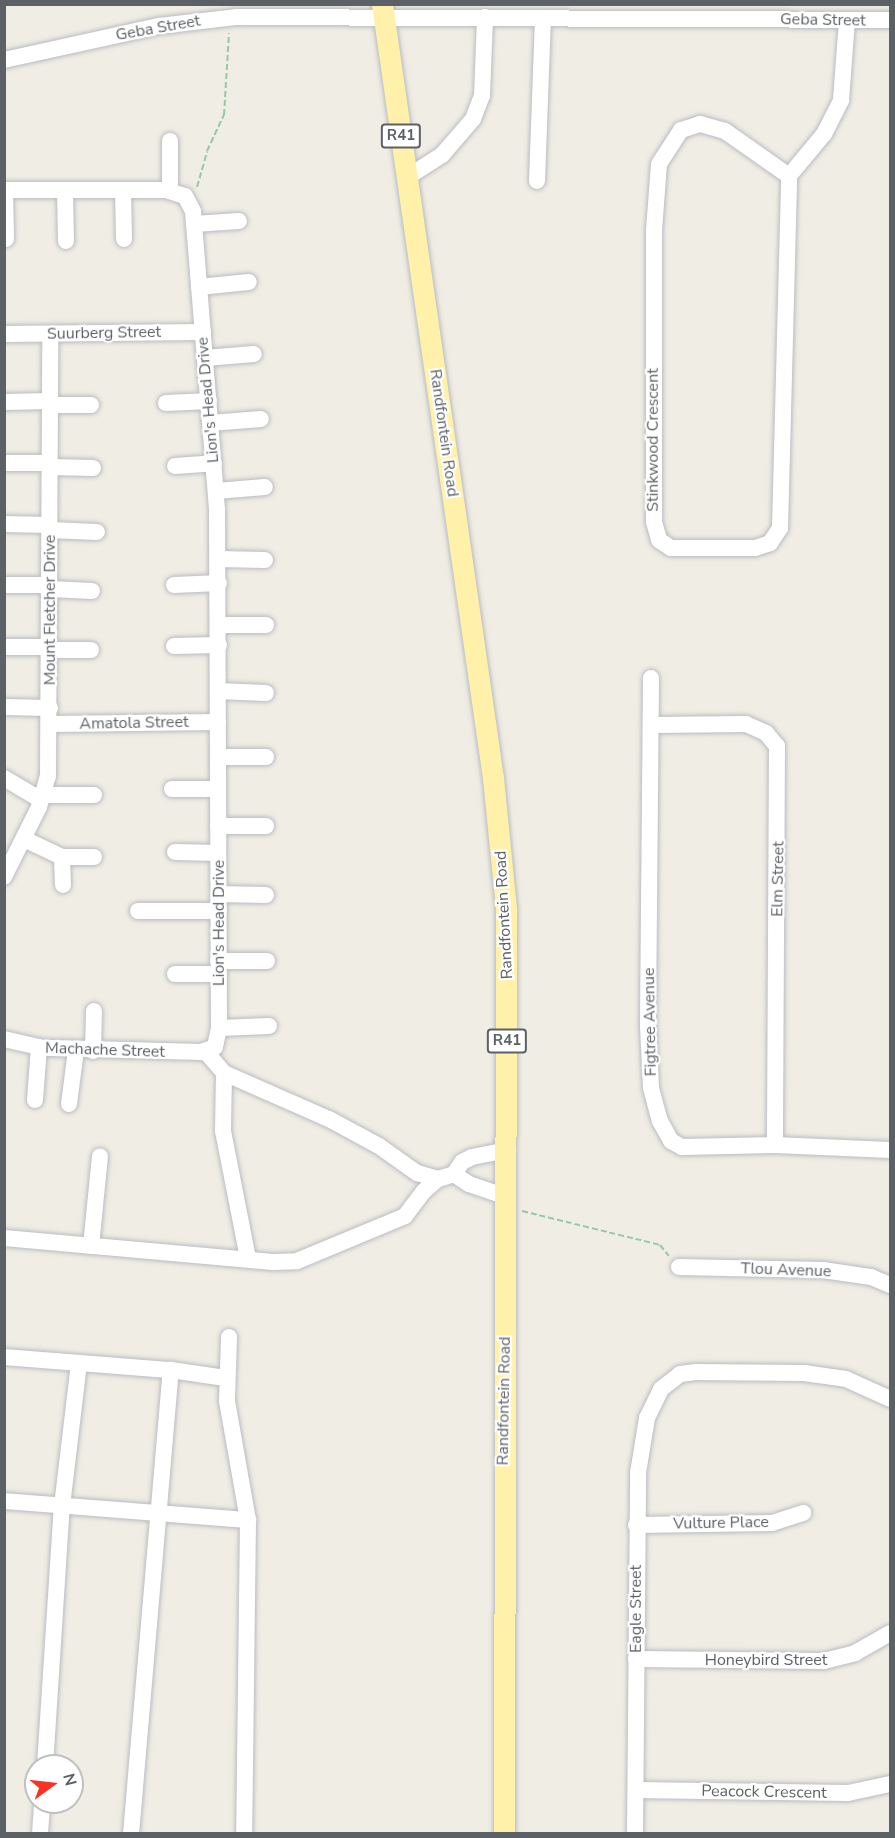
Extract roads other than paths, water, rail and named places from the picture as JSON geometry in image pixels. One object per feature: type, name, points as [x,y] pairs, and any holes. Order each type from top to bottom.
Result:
[{"type":"main road","name":"Randfontein Road","points":[[383,11],[498,813],[507,946],[504,1833]]},
{"type":"street","name":"Geba Street","points":[[4,60],[159,26],[229,18],[383,11],[485,17],[526,11],[543,18],[891,20]]},
{"type":"street","points":[[406,178],[442,155],[473,119],[482,96],[485,17]]},
{"type":"street","points":[[537,181],[543,18]]},
{"type":"street","points":[[789,176],[824,134],[841,100],[847,20]]},
{"type":"street","name":"Stinkwood Crescent","points":[[700,124],[724,131],[789,176],[780,528],[770,543],[754,548],[671,548],[659,540],[654,522],[654,230],[659,164],[681,130],[700,124]]},
{"type":"street","points":[[6,239],[5,190],[170,191],[170,141]]},
{"type":"street","points":[[65,190],[66,241]]},
{"type":"street","points":[[123,190],[124,239]]},
{"type":"street","name":"Lion's Head Drive","points":[[170,191],[189,199],[194,224],[216,490],[219,583],[219,1028],[218,1041],[206,1052]]},
{"type":"street","points":[[194,224],[238,221]]},
{"type":"street","points":[[199,287],[249,282]]},
{"type":"street","name":"Suurberg Street","points":[[4,334],[203,332]]},
{"type":"street","name":"Mount Fletcher Drive","points":[[4,877],[42,797],[50,716],[50,334]]},
{"type":"street","points":[[205,358],[254,354]]},
{"type":"street","points":[[166,404],[209,401]]},
{"type":"street","points":[[4,402],[91,405]]},
{"type":"street","points":[[210,423],[261,419]]},
{"type":"street","points":[[5,463],[93,468]]},
{"type":"street","points":[[174,466],[214,463]]},
{"type":"street","points":[[216,490],[265,487]]},
{"type":"street","points":[[4,524],[98,532]]},
{"type":"street","points":[[218,559],[265,560]]},
{"type":"street","points":[[174,585],[219,583]]},
{"type":"street","points":[[4,585],[92,591]]},
{"type":"street","points":[[218,625],[266,625]]},
{"type":"street","points":[[174,646],[219,645]]},
{"type":"street","points":[[4,647],[92,650]]},
{"type":"street","name":"Figtree Avenue","points":[[651,678],[653,725],[648,1026],[655,1106],[666,1133],[682,1148],[775,1145],[891,1150]]},
{"type":"street","points":[[218,691],[266,693]]},
{"type":"street","name":"Amatola Street","points":[[4,707],[50,716],[218,722]]},
{"type":"street","name":"Elm Street","points":[[653,725],[746,724],[766,733],[777,746],[775,1145]]},
{"type":"street","points":[[218,757],[266,757]]},
{"type":"street","points":[[4,778],[42,797],[94,795]]},
{"type":"street","points":[[172,789],[218,789]]},
{"type":"street","points":[[218,826],[266,826]]},
{"type":"street","points":[[24,838],[62,857],[94,857]]},
{"type":"street","points":[[175,852],[218,853]]},
{"type":"street","points":[[62,857],[63,885]]},
{"type":"street","points":[[219,894],[266,895]]},
{"type":"street","points":[[138,911],[219,911]]},
{"type":"street","points":[[174,974],[267,961]]},
{"type":"street","points":[[93,1051],[94,1011]]},
{"type":"street","points":[[219,1028],[269,1026]]},
{"type":"street","name":"Machache Street","points":[[4,1039],[39,1047],[76,1050],[206,1052]]},
{"type":"street","points":[[35,1100],[39,1047]]},
{"type":"street","points":[[69,1104],[76,1050]]},
{"type":"street","points":[[206,1052],[224,1073],[329,1119],[380,1146],[417,1173],[446,1177],[469,1184],[507,1202]]},
{"type":"street","points":[[224,1073],[223,1131],[248,1259]]},
{"type":"street","points":[[4,1238],[248,1259],[297,1261],[365,1230],[392,1223],[405,1216],[471,1157],[508,1150]]},
{"type":"street","points":[[92,1246],[100,1156]]},
{"type":"street","name":"Tlou Avenue","points":[[679,1267],[823,1270],[871,1277],[891,1285]]},
{"type":"street","points":[[229,1337],[225,1378],[248,1520],[244,1833]]},
{"type":"street","points":[[4,1357],[171,1370],[225,1378]]},
{"type":"street","points":[[46,1754],[62,1506],[79,1363]]},
{"type":"street","points":[[131,1833],[171,1370]]},
{"type":"street","name":"Eagle Street","points":[[635,1833],[636,1525],[643,1436],[661,1389],[680,1374],[696,1372],[804,1373],[846,1379],[891,1399]]},
{"type":"street","points":[[4,1502],[248,1520]]},
{"type":"street","name":"Vulture Place","points":[[636,1525],[772,1523],[803,1513]]},
{"type":"street","name":"Honeybird Street","points":[[636,1659],[824,1661],[855,1653],[891,1633]]},
{"type":"street","name":"Peacock Crescent","points":[[636,1790],[848,1793],[891,1784]]},
{"type":"street","points":[[40,1833],[41,1814]]}]
